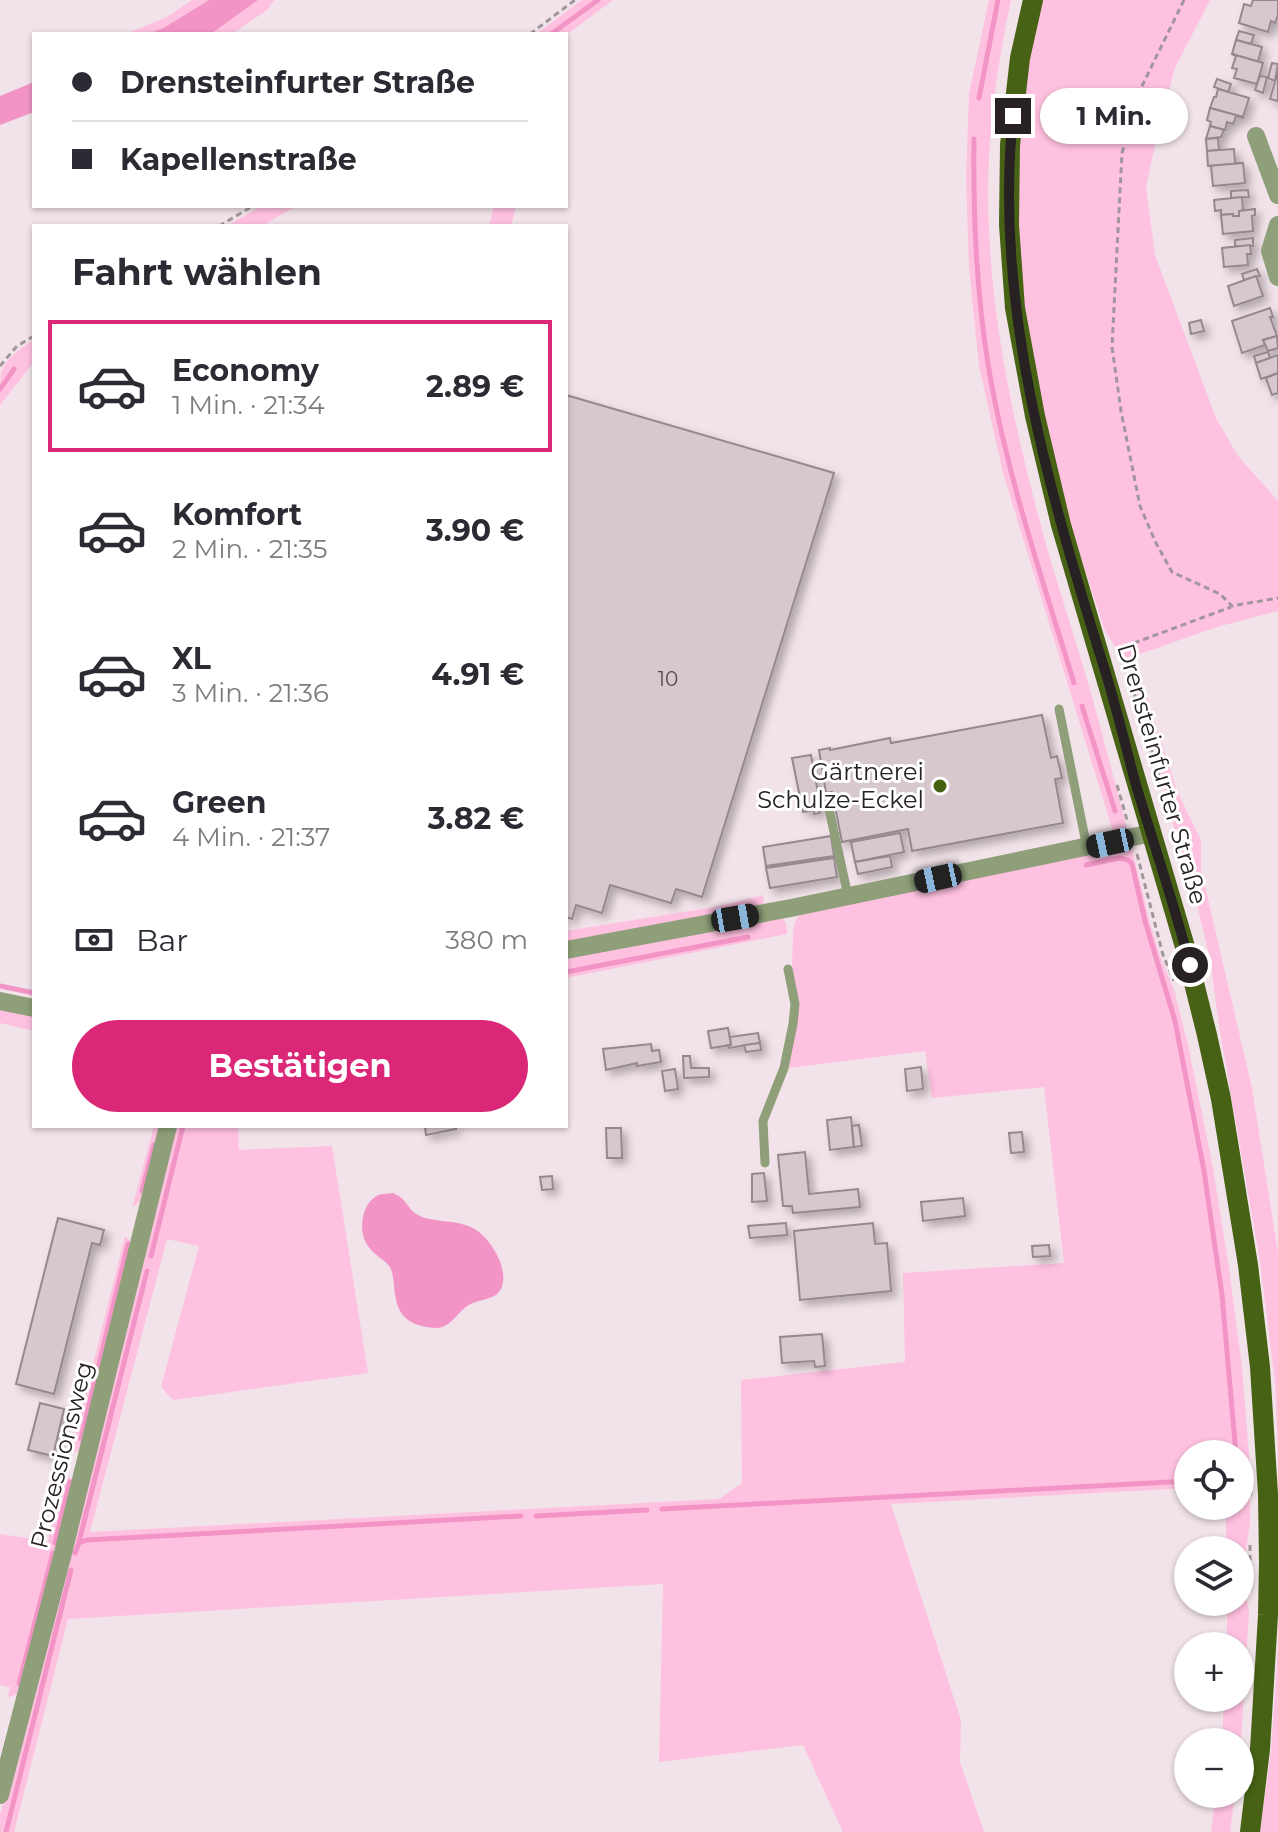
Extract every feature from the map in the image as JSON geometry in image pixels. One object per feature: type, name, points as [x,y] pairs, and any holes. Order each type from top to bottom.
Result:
[{"type":"main road","name":"Drensteinfurter Straße","points":[[1033,0],[1020,58],[1010,145],[1009,225],[1015,308],[1035,416],[1061,525],[1142,836],[1185,947],[1207,1035],[1226,1125],[1248,1265],[1260,1367],[1273,1615],[1250,1832]]},
{"type":"street","points":[[1256,136],[1278,195]]},
{"type":"street","points":[[1278,225],[1270,251],[1278,277]]},
{"type":"street","points":[[568,950],[1142,836]]},
{"type":"street","points":[[0,1001],[32,1008]]},
{"type":"street","name":"Prozessionsweg","points":[[0,1795],[168,1128]]},
{"type":"lane","points":[[1059,709],[1087,848]]},
{"type":"lane","points":[[829,809],[848,896]]},
{"type":"lane","points":[[765,1163],[763,1121],[784,1068],[793,1024],[795,1004],[788,969]]},
{"type":"path","points":[[533,32],[575,0]]},
{"type":"path","points":[[1184,0],[1140,90],[1122,153],[1112,347],[1140,506],[1155,541],[1172,572],[1220,594],[1232,606]]},
{"type":"path","points":[[222,224],[250,208]]},
{"type":"path","points":[[0,366],[17,346],[32,337]]},
{"type":"path","points":[[1160,778],[1128,673],[1115,650],[1232,606],[1278,598]]},
{"type":"path","points":[[1116,778],[1142,836],[1163,955],[1177,987]]},
{"type":"shaded area","points":[[192,0],[209,0],[154,32],[131,32],[167,17]]},
{"type":"shaded area","points":[[209,0],[258,0],[214,32],[154,32]]},
{"type":"shaded area","points":[[258,0],[274,0],[267,10],[235,32],[214,32]]},
{"type":"shaded area","points":[[582,0],[613,0],[568,34],[539,32]]},
{"type":"shaded area","points":[[989,0],[1011,0],[996,85],[988,170],[991,266],[1000,341],[1031,489],[1127,829],[1114,835],[1003,473],[979,366],[969,268],[966,178],[969,94]]},
{"type":"shaded area","points":[[1039,0],[1210,0],[1175,68],[1146,187],[1155,255],[1216,418],[1238,456],[1278,501],[1278,611],[1217,627],[1134,656],[1177,791],[1201,840],[1201,869],[1252,1088],[1278,1253],[1278,1451],[1275,1383],[1260,1262],[1210,959],[1193,888],[1167,804],[1159,761],[1133,680],[1138,678],[1135,669],[1130,670],[1105,631],[1070,524],[1042,414],[1024,307],[1017,225],[1017,146],[1026,59]]},
{"type":"shaded area","points":[[32,83],[32,113],[0,125],[0,96]]},
{"type":"shaded area","points":[[258,208],[293,208],[265,224],[230,224]]},
{"type":"shaded area","points":[[494,208],[516,208],[512,224],[490,224]]},
{"type":"shaded area","points":[[32,341],[32,365],[0,405],[1,372],[15,353]]},
{"type":"shaded area","points":[[1118,849],[1132,849],[1149,919],[1174,990],[1187,1040],[1229,1268],[1248,1440],[1174,1440],[1174,1489],[891,1504],[961,1720],[960,1762],[984,1832],[843,1832],[803,1745],[659,1762],[663,1584],[68,1619],[14,1832],[0,1832],[0,1815],[172,1128],[238,1128],[239,1150],[332,1146],[368,1373],[173,1400],[161,1387],[199,1246],[167,1239],[90,1532],[719,1499],[742,1483],[741,1380],[905,1362],[903,1273],[1064,1263],[1044,1087],[932,1098],[925,1051],[789,1068],[799,1005],[792,967],[795,922],[800,912]]},
{"type":"shaded area","points":[[763,895],[764,906],[568,944],[568,931],[720,906]]},
{"type":"shaded area","points":[[780,915],[786,923],[787,934],[568,978],[568,957]]},
{"type":"shaded area","points":[[0,1007],[32,1013],[32,1031],[0,1023]]},
{"type":"shaded area","points":[[153,1128],[162,1128],[143,1198],[132,1208]]},
{"type":"shaded area","points":[[393,1193],[420,1216],[466,1225],[480,1233],[499,1258],[502,1269],[501,1288],[496,1295],[473,1303],[440,1327],[415,1324],[404,1316],[397,1303],[390,1267],[368,1246],[362,1227],[370,1201],[379,1195]]},
{"type":"shaded area","points":[[125,1236],[130,1241],[131,1254],[82,1445],[78,1451],[71,1453]]},
{"type":"shaded area","points":[[66,1475],[74,1484],[18,1694],[8,1697],[10,1687],[0,1685],[0,1534],[48,1541]]},
{"type":"shaded area","points":[[1226,1520],[1250,1520],[1248,1536],[1226,1536]]},
{"type":"shaded area","points":[[1227,1616],[1249,1616],[1248,1632],[1227,1632]]},
{"type":"shaded area","points":[[1278,1647],[1278,1832],[1260,1832],[1271,1750]]},
{"type":"shaded area","points":[[1223,1712],[1243,1712],[1242,1728],[1223,1728]]},
{"type":"shaded area","points":[[1214,1808],[1233,1808],[1230,1832],[1211,1832]]},
{"type":"building","points":[[1253,0],[1278,0],[1278,15],[1275,23],[1271,21],[1268,32],[1239,23],[1244,4],[1251,6]]},
{"type":"building","points":[[1239,31],[1254,35],[1251,44],[1236,40]]},
{"type":"building","points":[[1236,40],[1262,47],[1258,61],[1263,63],[1232,54]]},
{"type":"building","points":[[1232,54],[1263,63],[1257,84],[1234,78],[1237,69],[1232,68],[1236,56]]},
{"type":"building","points":[[1272,63],[1278,64],[1275,81],[1268,78]]},
{"type":"building","points":[[1278,72],[1278,101],[1270,99]]},
{"type":"building","points":[[1260,76],[1267,77],[1263,93],[1255,90]]},
{"type":"building","points":[[1217,79],[1231,84],[1228,92],[1214,87]]},
{"type":"building","points":[[1218,89],[1249,98],[1243,117],[1210,108]]},
{"type":"building","points":[[1210,108],[1243,118],[1236,116],[1233,124],[1227,122],[1225,130],[1210,126],[1211,122],[1207,120]]},
{"type":"building","points":[[1210,126],[1224,130],[1221,137],[1206,139]]},
{"type":"building","points":[[1218,138],[1219,150],[1207,151],[1206,139]]},
{"type":"building","points":[[1234,149],[1235,163],[1243,163],[1208,166],[1207,151]]},
{"type":"building","points":[[1243,163],[1245,183],[1213,186],[1211,166],[1208,166]]},
{"type":"building","points":[[1248,190],[1249,197],[1231,198],[1231,191]]},
{"type":"building","points":[[1242,197],[1243,211],[1239,211],[1239,216],[1221,215],[1221,210],[1215,211],[1214,200]]},
{"type":"building","points":[[1255,209],[1253,231],[1223,234],[1221,215],[1239,216],[1239,211]]},
{"type":"building","points":[[1253,238],[1253,246],[1235,246],[1235,240]]},
{"type":"building","points":[[1250,245],[1248,265],[1224,267],[1222,248]]},
{"type":"building","points":[[1257,269],[1260,276],[1244,280],[1242,274]]},
{"type":"building","points":[[1256,276],[1263,296],[1234,306],[1228,286]]},
{"type":"building","points":[[1270,308],[1277,336],[1263,340],[1265,345],[1242,353],[1232,321]]},
{"type":"building","points":[[1201,320],[1204,331],[1191,334],[1189,323]]},
{"type":"building","points":[[1277,336],[1278,348],[1268,351],[1263,340]]},
{"type":"building","points":[[1268,352],[1270,358],[1256,363],[1254,356]]},
{"type":"building","points":[[1278,355],[1278,373],[1261,379],[1256,363]]},
{"type":"building","points":[[1278,373],[1278,393],[1272,395],[1266,378]]},
{"type":"building","points":[[568,396],[834,473],[702,897],[676,889],[671,903],[610,885],[602,913],[576,905],[572,919],[568,918]]},
{"type":"building","name":"Gärtnerei Schulze-Eckel","points":[[1042,715],[1051,758],[1057,756],[1062,778],[1055,779],[1063,823],[912,851],[908,829],[842,842],[832,792],[826,793],[819,750],[890,738],[891,743]]},
{"type":"building","points":[[811,755],[821,809],[820,813],[814,814],[814,810],[803,812],[792,758]]},
{"type":"building","points":[[900,833],[904,852],[855,862],[851,842]]},
{"type":"building","points":[[831,836],[834,856],[766,866],[763,847]]},
{"type":"building","points":[[890,856],[892,867],[858,874],[855,862]]},
{"type":"building","points":[[834,858],[837,877],[770,888],[766,868]]},
{"type":"building","points":[[728,1028],[731,1045],[711,1048],[708,1031]]},
{"type":"building","points":[[758,1033],[760,1043],[729,1048],[730,1037]]},
{"type":"building","points":[[760,1043],[761,1050],[746,1052],[744,1045]]},
{"type":"building","points":[[651,1044],[652,1051],[659,1050],[661,1062],[637,1066],[637,1063],[606,1070],[603,1049]]},
{"type":"building","points":[[683,1056],[690,1056],[691,1068],[709,1068],[709,1077],[684,1078]]},
{"type":"building","points":[[921,1067],[923,1089],[907,1091],[905,1069]]},
{"type":"building","points":[[675,1069],[678,1089],[665,1091],[662,1071]]},
{"type":"building","points":[[851,1117],[854,1147],[830,1150],[827,1120]]},
{"type":"building","points":[[859,1125],[862,1146],[854,1147],[852,1126]]},
{"type":"building","points":[[425,1128],[456,1128],[456,1129],[426,1135]]},
{"type":"building","points":[[606,1128],[621,1128],[622,1158],[607,1158]]},
{"type":"building","points":[[1022,1132],[1024,1152],[1011,1153],[1009,1133]]},
{"type":"building","points":[[805,1152],[809,1194],[858,1189],[860,1207],[793,1213],[792,1206],[783,1206],[778,1155]]},
{"type":"building","points":[[764,1173],[767,1201],[752,1202],[752,1174]]},
{"type":"building","points":[[552,1176],[553,1189],[542,1190],[540,1177]]},
{"type":"building","points":[[963,1198],[965,1216],[923,1221],[921,1202]]},
{"type":"building","points":[[58,1218],[104,1230],[100,1245],[92,1243],[54,1394],[16,1384]]},
{"type":"building","points":[[786,1223],[787,1235],[750,1238],[748,1226]]},
{"type":"building","points":[[873,1223],[875,1244],[887,1243],[891,1291],[800,1300],[794,1231]]},
{"type":"building","points":[[1049,1245],[1050,1256],[1033,1257],[1032,1246]]},
{"type":"building","points":[[822,1334],[825,1366],[815,1367],[814,1361],[782,1363],[780,1337]]},
{"type":"building","points":[[40,1403],[64,1409],[53,1456],[28,1450]]},
{"type":"waterway","points":[[554,32],[598,0]]},
{"type":"waterway","points":[[979,98],[998,0]]},
{"type":"waterway","points":[[974,139],[976,252],[988,364],[1015,485],[1074,683]]},
{"type":"waterway","points":[[0,389],[14,369]]},
{"type":"waterway","points":[[1082,706],[1115,811]]},
{"type":"waterway","points":[[1086,865],[1119,858],[1132,864],[1145,921],[1175,1021],[1204,1171],[1222,1295],[1235,1440]]},
{"type":"waterway","points":[[568,972],[748,937]]},
{"type":"waterway","points":[[0,986],[32,993]]},
{"type":"waterway","points":[[151,1256],[183,1128]]},
{"type":"waterway","points":[[142,1191],[154,1145]]},
{"type":"waterway","points":[[81,1439],[128,1244]]},
{"type":"waterway","points":[[79,1542],[147,1271]]},
{"type":"waterway","points":[[55,1543],[70,1482]]},
{"type":"waterway","points":[[662,1509],[1174,1482]]},
{"type":"waterway","points":[[536,1516],[647,1510]]},
{"type":"waterway","points":[[75,1553],[79,1543],[87,1540],[521,1516]]},
{"type":"waterway","points":[[19,1684],[53,1553]]},
{"type":"waterway","points":[[6,1832],[71,1570]]},
{"type":"place","name":"Gärtnerei Schulze-Eckel","points":[[940,786]]},
{"type":"route","points":[[1013,116],[1009,225],[1015,308],[1035,416],[1061,525],[1190,965]]}]
